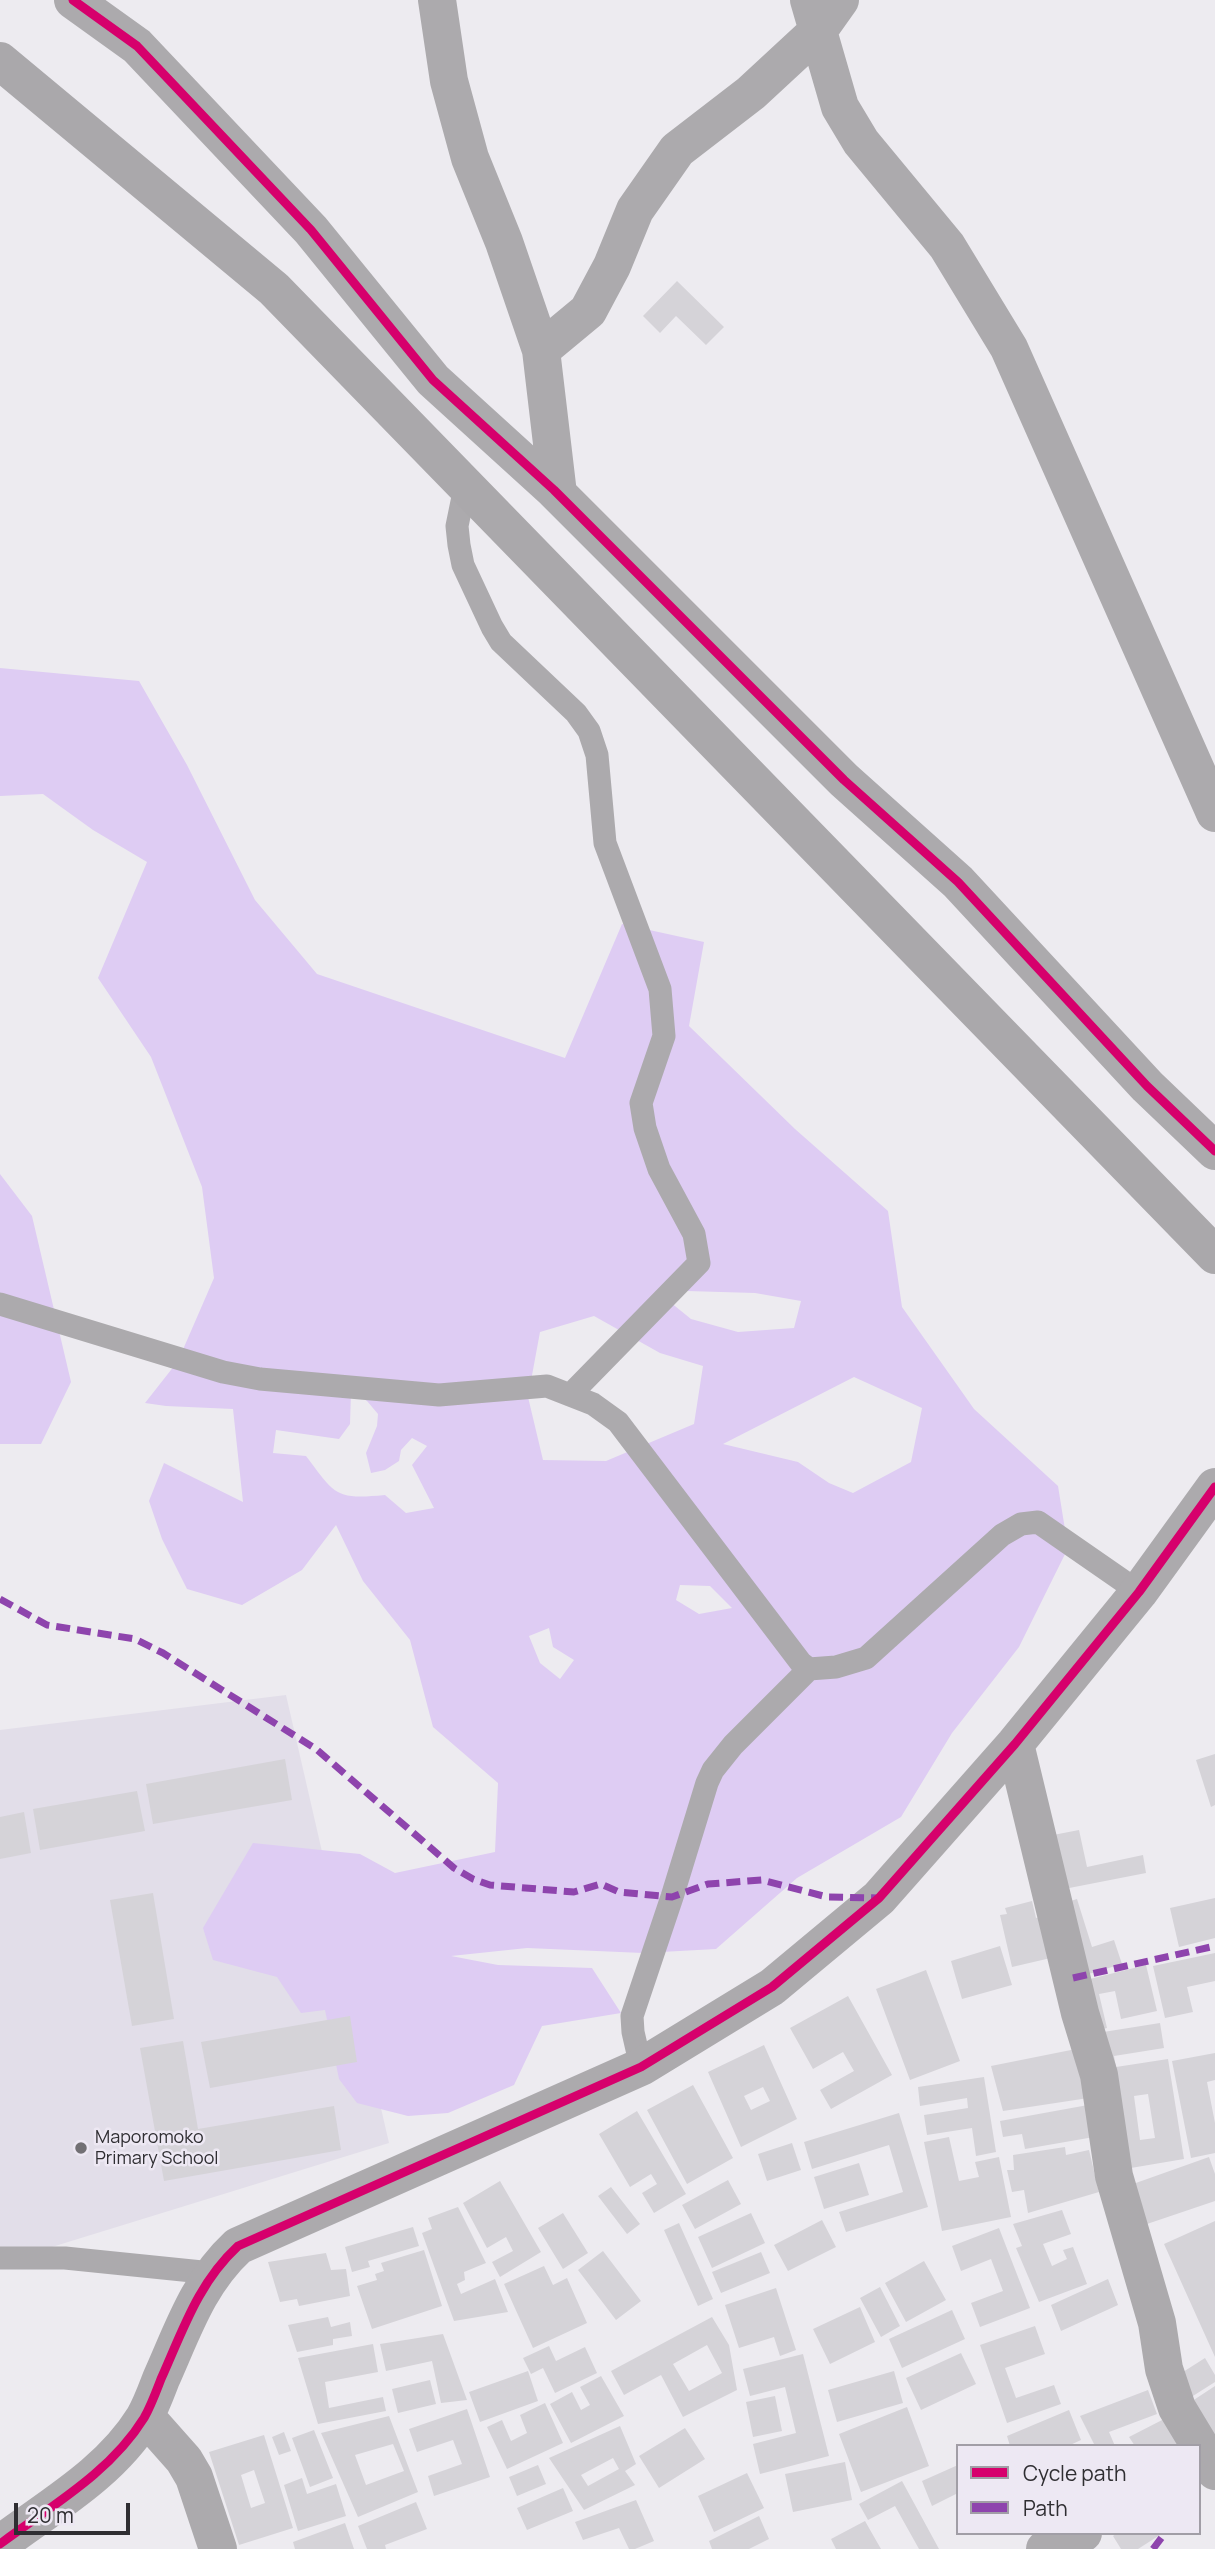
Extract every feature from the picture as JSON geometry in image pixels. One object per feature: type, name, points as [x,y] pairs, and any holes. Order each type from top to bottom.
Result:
[{"type":"highway","points":[[7,72],[274,289],[1215,1255]]},
{"type":"street","points":[[73,0],[137,46],[311,230],[433,380],[558,494],[844,779],[958,882],[1147,1086],[1215,1150]]},
{"type":"street","points":[[438,0],[449,81],[470,158],[504,242],[541,350],[558,494]]},
{"type":"street","points":[[541,350],[588,311],[612,266],[635,210],[677,150],[751,93],[813,16],[840,0]]},
{"type":"street","points":[[813,16],[839,107],[861,142],[947,246],[1009,348],[1215,813]]},
{"type":"street","points":[[0,2544],[110,2462],[145,2416],[196,2300],[212,2273],[239,2246],[641,2067],[772,1987],[880,1898],[1015,1744],[1139,1592],[1215,1487]]},
{"type":"street","points":[[1015,1744],[1080,2013],[1099,2075],[1114,2176],[1157,2323],[1164,2369],[1177,2408],[1199,2444]]},
{"type":"street","points":[[145,2416],[184,2460],[194,2477],[218,2549]]},
{"type":"street","points":[[1201,2448],[1215,2471]]},
{"type":"street","points":[[1201,2489],[1215,2478]]},
{"type":"street","points":[[1045,2549],[1078,2535]]},
{"type":"lane","points":[[465,487],[457,526],[459,545],[463,565],[492,627],[501,642],[576,713],[589,731],[597,755],[605,842],[660,989],[664,1036],[641,1103],[645,1128],[659,1169],[694,1234],[700,1255],[699,1263],[570,1395]]},
{"type":"lane","points":[[0,1304],[223,1372],[260,1379],[439,1395],[547,1387],[593,1404],[618,1422],[809,1669]]},
{"type":"lane","points":[[641,2067],[632,2016],[707,1783],[713,1770],[733,1745],[809,1669],[835,1667],[866,1658],[1002,1535],[1021,1524],[1038,1522],[1139,1592]]},
{"type":"lane","points":[[0,2258],[65,2258],[212,2273]]},
{"type":"shaded area","points":[[0,668],[139,681],[187,765],[255,900],[317,974],[565,1058],[622,924],[704,942],[689,1026],[795,1129],[888,1211],[902,1307],[974,1409],[1058,1486],[1068,1548],[1019,1647],[952,1733],[901,1817],[797,1878],[716,1949],[643,1953],[527,1948],[451,1956],[498,1965],[592,1968],[621,2013],[542,2026],[514,2085],[448,2113],[408,2116],[357,2103],[339,2079],[325,2010],[301,2013],[277,1977],[213,1960],[203,1928],[253,1843],[360,1854],[395,1873],[495,1852],[498,1783],[433,1727],[410,1640],[363,1581],[336,1525],[302,1570],[242,1605],[187,1589],[162,1539],[149,1501],[164,1463],[243,1502],[233,1409],[145,1403],[178,1361],[214,1278],[202,1187],[151,1057],[98,978],[147,862],[93,830],[43,794],[0,796]],"holes":[[[687,1291],[755,1293],[801,1301],[794,1328],[738,1332],[691,1319],[670,1302]],[[594,1316],[660,1353],[703,1366],[694,1424],[606,1461],[543,1460],[528,1397],[540,1332]],[[854,1377],[922,1408],[911,1462],[853,1493],[829,1483],[798,1462],[723,1444]],[[351,1391],[367,1401],[378,1414],[377,1426],[366,1453],[371,1473],[385,1470],[399,1461],[401,1450],[412,1438],[427,1446],[412,1465],[434,1508],[406,1513],[385,1495],[345,1495],[330,1486],[306,1456],[273,1453],[276,1430],[339,1439],[350,1424]],[[680,1585],[710,1586],[732,1608],[699,1614],[676,1600]],[[549,1628],[553,1647],[574,1660],[560,1679],[540,1663],[529,1636]]]},
{"type":"shaded area","points":[[0,1174],[32,1216],[71,1382],[41,1444],[0,1444]]},
{"type":"shaded area","points":[[286,1695],[389,2143],[0,2263],[0,1730]]},
{"type":"building","points":[[677,281],[724,327],[706,345],[676,316],[660,333],[643,316]]},
{"type":"building","points":[[1215,1754],[1215,1805],[1211,1807],[1196,1760]]},
{"type":"building","points":[[285,1759],[292,1800],[153,1824],[146,1784]]},
{"type":"building","points":[[137,1791],[145,1831],[40,1850],[33,1809]]},
{"type":"building","points":[[24,1812],[31,1853],[0,1859],[0,1817]]},
{"type":"building","points":[[1079,1830],[1087,1867],[1143,1855],[1146,1873],[1059,1890],[1048,1836]]},
{"type":"building","points":[[153,1893],[174,2019],[132,2026],[110,1900]]},
{"type":"building","points":[[1215,1898],[1215,1938],[1179,1947],[1170,1908]]},
{"type":"building","points":[[1077,1899],[1092,1947],[1114,1940],[1122,1964],[1079,1977],[1058,1905]]},
{"type":"building","points":[[1032,1901],[1036,1918],[1045,1916],[1055,1957],[1012,1967],[1000,1915],[1007,1914],[1005,1908]]},
{"type":"building","points":[[1000,1946],[1012,1985],[962,1999],[951,1961]]},
{"type":"building","points":[[1215,1953],[1215,1981],[1187,1987],[1193,2012],[1165,2018],[1153,1966]]},
{"type":"building","points":[[1146,1965],[1157,2011],[1121,2019],[1115,1991],[1099,1994],[1107,2028],[1095,2031],[1082,1981]]},
{"type":"building","points":[[926,1970],[960,2061],[910,2080],[876,1989]]},
{"type":"building","points":[[848,1996],[892,2075],[831,2109],[820,2090],[854,2071],[843,2052],[813,2069],[790,2028]]},
{"type":"building","points":[[350,2016],[357,2062],[210,2088],[201,2042]]},
{"type":"building","points":[[1160,2023],[1164,2048],[1114,2056],[1116,2067],[1168,2059],[1184,2159],[1119,2170],[1097,2033]],"holes":[[[1148,2094],[1155,2138],[1140,2140],[1134,2096]]]},
{"type":"building","points":[[183,2041],[198,2129],[334,2106],[341,2150],[164,2181],[140,2048]]},
{"type":"building","points":[[764,2045],[797,2119],[741,2147],[708,2072]],"holes":[[[763,2087],[770,2101],[751,2110],[744,2096]]]},
{"type":"building","points":[[1086,2047],[1095,2097],[1003,2111],[991,2066]]},
{"type":"building","points":[[1215,2053],[1215,2080],[1207,2082],[1215,2123],[1215,2153],[1191,2158],[1172,2061]]},
{"type":"building","points":[[984,2077],[996,2152],[976,2156],[972,2128],[927,2135],[924,2115],[968,2108],[967,2098],[920,2106],[918,2087]]},
{"type":"building","points":[[693,2085],[733,2158],[687,2184],[647,2110]]},
{"type":"building","points":[[1088,2105],[1094,2137],[1025,2149],[1022,2134],[1003,2137],[1000,2121]]},
{"type":"building","points":[[637,2111],[686,2194],[654,2213],[642,2193],[657,2184],[651,2174],[630,2187],[599,2134]]},
{"type":"building","points":[[899,2113],[928,2207],[846,2232],[839,2212],[903,2192],[889,2145],[812,2169],[804,2142]]},
{"type":"building","points":[[949,2137],[959,2181],[979,2177],[975,2162],[999,2157],[1011,2217],[942,2231],[924,2142]]},
{"type":"building","points":[[792,2143],[801,2170],[767,2181],[758,2154]]},
{"type":"building","points":[[1065,2147],[1066,2155],[1089,2150],[1099,2192],[1028,2213],[1024,2190],[1012,2192],[1007,2170],[1014,2170],[1013,2155]]},
{"type":"building","points":[[1209,2157],[1215,2174],[1215,2201],[1147,2224],[1133,2184]]},
{"type":"building","points":[[859,2163],[869,2195],[824,2209],[814,2177]]},
{"type":"building","points":[[728,2180],[741,2204],[695,2229],[682,2205]]},
{"type":"building","points":[[500,2181],[541,2252],[500,2277],[492,2262],[513,2251],[506,2237],[487,2248],[463,2203]]},
{"type":"building","points":[[611,2187],[640,2224],[627,2234],[598,2196]]},
{"type":"building","points":[[458,2207],[486,2263],[464,2272],[465,2280],[457,2284],[461,2294],[495,2279],[508,2312],[454,2321],[422,2233],[432,2229],[428,2218]]},
{"type":"building","points":[[1062,2210],[1071,2234],[1043,2244],[1052,2266],[1067,2259],[1063,2250],[1073,2247],[1087,2284],[1039,2302],[1016,2248],[1022,2246],[1013,2224]]},
{"type":"building","points":[[563,2213],[588,2253],[563,2269],[538,2228]]},
{"type":"building","points":[[751,2213],[765,2243],[712,2268],[698,2237]]},
{"type":"building","points":[[822,2220],[836,2247],[788,2271],[774,2245]]},
{"type":"building","points":[[1215,2221],[1215,2357],[1164,2244]]},
{"type":"building","points":[[679,2223],[713,2299],[698,2306],[664,2230]]},
{"type":"building","points":[[413,2227],[419,2246],[368,2261],[370,2267],[352,2272],[345,2247]]},
{"type":"building","points":[[999,2228],[1030,2308],[980,2327],[971,2303],[1003,2291],[991,2259],[961,2271],[952,2246]]},
{"type":"building","points":[[424,2250],[442,2306],[372,2329],[357,2286],[377,2280],[375,2274],[384,2271],[381,2263]]},
{"type":"building","points":[[603,2251],[641,2301],[616,2320],[578,2270]]},
{"type":"building","points":[[761,2252],[770,2273],[721,2293],[712,2272]]},
{"type":"building","points":[[326,2253],[331,2270],[346,2269],[350,2296],[299,2306],[297,2299],[280,2302],[268,2262]]},
{"type":"building","points":[[924,2261],[946,2300],[906,2322],[885,2283]]},
{"type":"building","points":[[544,2266],[553,2285],[567,2278],[587,2323],[533,2348],[504,2284]]},
{"type":"building","points":[[1108,2279],[1118,2305],[1061,2331],[1051,2305]]},
{"type":"building","points":[[880,2287],[900,2326],[881,2337],[860,2298]]},
{"type":"building","points":[[776,2288],[796,2350],[780,2356],[774,2337],[739,2348],[725,2305]]},
{"type":"building","points":[[860,2307],[875,2342],[830,2364],[813,2329]]},
{"type":"building","points":[[952,2310],[965,2339],[902,2368],[889,2339]]},
{"type":"building","points":[[328,2317],[331,2327],[350,2322],[352,2336],[333,2339],[333,2345],[297,2352],[288,2325]]},
{"type":"building","points":[[712,2317],[729,2345],[737,2390],[683,2417],[661,2375],[624,2395],[611,2371]],"holes":[[[707,2345],[722,2373],[689,2391],[673,2364]]]},
{"type":"building","points":[[1035,2326],[1045,2354],[1005,2368],[1016,2398],[1054,2385],[1061,2404],[1007,2423],[980,2345]]},
{"type":"building","points":[[443,2334],[467,2400],[441,2403],[432,2361],[386,2371],[380,2344]]},
{"type":"building","points":[[373,2344],[378,2372],[325,2382],[329,2408],[383,2397],[386,2411],[318,2424],[298,2358]]},
{"type":"building","points":[[549,2346],[556,2361],[585,2347],[597,2373],[555,2393],[543,2368],[531,2374],[523,2358]]},
{"type":"building","points":[[961,2353],[976,2384],[921,2410],[906,2378]]},
{"type":"building","points":[[803,2354],[829,2456],[760,2474],[753,2444],[796,2433],[785,2387],[750,2396],[743,2369]]},
{"type":"building","points":[[1205,2358],[1215,2375],[1215,2382],[1185,2401],[1172,2379]]},
{"type":"building","points":[[528,2371],[538,2401],[480,2422],[469,2392]]},
{"type":"building","points":[[894,2371],[903,2403],[837,2422],[828,2390]]},
{"type":"building","points":[[601,2376],[624,2416],[571,2443],[550,2404],[572,2392],[581,2410],[590,2405],[580,2387]]},
{"type":"building","points":[[430,2380],[436,2404],[398,2413],[392,2389]]},
{"type":"building","points":[[1215,2386],[1215,2453],[1180,2409]]},
{"type":"building","points":[[1148,2390],[1157,2414],[1109,2432],[1114,2444],[1094,2444],[1080,2416]]},
{"type":"building","points":[[775,2396],[782,2431],[753,2437],[746,2402]]},
{"type":"building","points":[[545,2403],[563,2443],[507,2469],[487,2427],[502,2420],[511,2441],[527,2433],[520,2415]]},
{"type":"building","points":[[907,2407],[929,2466],[861,2492],[839,2434]]},
{"type":"building","points":[[467,2409],[490,2477],[434,2496],[428,2476],[462,2464],[453,2440],[417,2452],[409,2429]]},
{"type":"building","points":[[1069,2410],[1081,2440],[1072,2444],[1009,2444],[1007,2436]]},
{"type":"building","points":[[389,2416],[418,2492],[358,2517],[321,2433]],"holes":[[[393,2444],[404,2471],[366,2485],[355,2455]]]},
{"type":"building","points":[[1166,2418],[1183,2444],[1134,2444],[1129,2437]]},
{"type":"building","points":[[620,2426],[636,2464],[625,2471],[635,2485],[584,2510],[549,2458]],"holes":[[[613,2458],[619,2469],[588,2486],[581,2475]]]},
{"type":"building","points":[[685,2428],[705,2459],[659,2488],[639,2456]]},
{"type":"building","points":[[314,2430],[333,2478],[310,2487],[292,2438]]},
{"type":"building","points":[[284,2432],[291,2451],[279,2455],[272,2437]]},
{"type":"building","points":[[264,2435],[293,2528],[239,2545],[209,2452]],"holes":[[[254,2470],[265,2503],[251,2508],[241,2475]]]},
{"type":"building","points":[[845,2462],[852,2500],[793,2512],[785,2474]]},
{"type":"building","points":[[538,2465],[546,2484],[517,2496],[509,2477]]},
{"type":"building","points":[[956,2466],[956,2494],[932,2506],[922,2481]]},
{"type":"building","points":[[747,2473],[764,2508],[714,2532],[698,2496]]},
{"type":"building","points":[[302,2478],[307,2494],[336,2484],[346,2516],[298,2531],[284,2485]]},
{"type":"building","points":[[902,2481],[939,2549],[919,2549],[895,2506],[868,2520],[859,2504]]},
{"type":"building","points":[[563,2488],[573,2511],[527,2530],[517,2508]]},
{"type":"building","points":[[636,2500],[654,2541],[629,2549],[619,2528],[583,2540],[575,2522]]},
{"type":"building","points":[[416,2502],[427,2529],[385,2545],[386,2549],[367,2549],[358,2526]]},
{"type":"building","points":[[759,2516],[769,2539],[749,2549],[712,2549],[709,2541]]},
{"type":"building","points":[[865,2521],[881,2549],[836,2549],[831,2539]]},
{"type":"building","points":[[345,2523],[354,2549],[295,2549],[293,2542]]},
{"type":"building","points":[[1160,2535],[1138,2549],[1121,2549],[1113,2536]]},
{"type":"marked path","points":[[0,1599],[47,1625],[135,1639],[163,1653],[316,1749],[454,1868],[490,1885],[574,1892],[601,1884],[619,1892],[672,1897],[708,1884],[762,1880],[827,1897],[879,1898]]},
{"type":"marked path","points":[[1073,1978],[1215,1946]]},
{"type":"marked path","points":[[1153,2549],[1164,2535]]},
{"type":"cycle path","points":[[73,0],[137,46],[311,230],[433,380],[554,490],[844,780],[958,882],[1147,1086],[1215,1151]]},
{"type":"cycle path","points":[[0,2544],[97,2472],[130,2438],[149,2409],[184,2325],[202,2291],[224,2260],[238,2246],[641,2067],[772,1987],[879,1898],[1015,1744],[1139,1592],[1215,1487]]},
{"type":"place","name":"Maporomoko Primary School","points":[[81,2148]]}]
